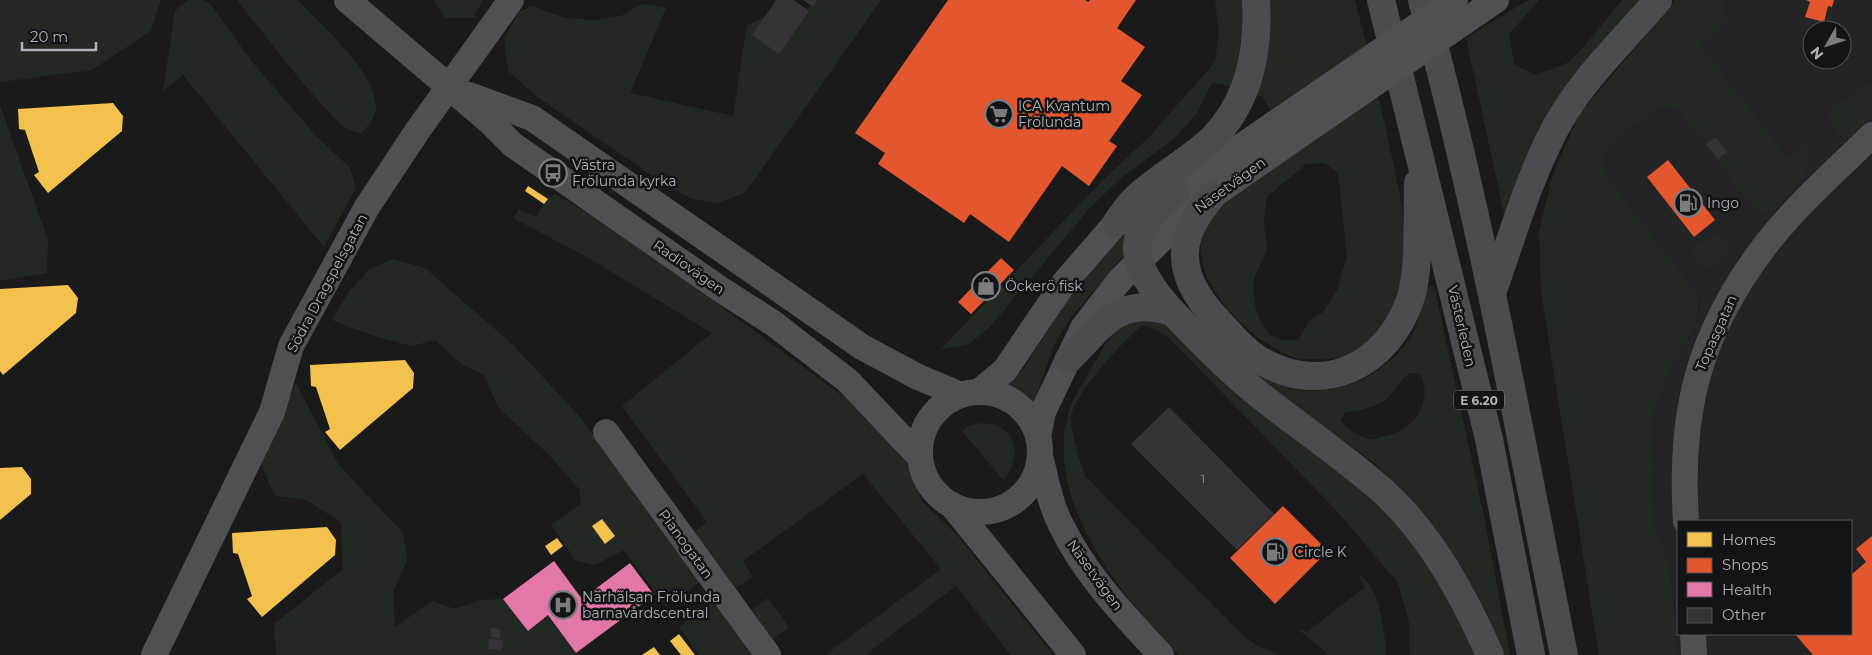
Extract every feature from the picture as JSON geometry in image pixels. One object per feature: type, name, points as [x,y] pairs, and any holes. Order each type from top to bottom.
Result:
[{"type":"highway","points":[[1116,223],[1137,197],[1212,138],[1238,104],[1249,75],[1254,52],[1256,0]]},
{"type":"highway","name":"Västerleden","points":[[1381,0],[1419,146],[1489,439],[1531,655]]},
{"type":"highway","name":"E 6.20","points":[[1422,0],[1443,75],[1492,293],[1564,655]]},
{"type":"highway","points":[[1436,0],[1443,75]]},
{"type":"highway","points":[[1492,293],[1534,175],[1556,125],[1578,93],[1658,0]]},
{"type":"highway","points":[[1212,196],[1194,219],[1187,237],[1186,267],[1192,287],[1203,305],[1243,348],[1276,368],[1316,376],[1345,372],[1367,360],[1384,346],[1401,322],[1412,294],[1417,233],[1419,146]]},
{"type":"highway","points":[[1174,192],[1146,220],[1140,232],[1139,260],[1152,287],[1172,312],[1218,360],[1257,393],[1339,454],[1384,493],[1418,530],[1444,565],[1475,620],[1490,655]]},
{"type":"highway","points":[[1069,359],[1117,312],[1144,306],[1172,312]]},
{"type":"street","name":"Radiovägen","points":[[347,0],[521,150],[720,289],[773,323],[848,382],[920,457]]},
{"type":"street","name":"Södra Dragspelsgatan","points":[[154,655],[272,412],[291,346],[367,208],[511,0]]},
{"type":"street","name":"Näsetvägen","points":[[1161,655],[1115,605],[1080,559],[1060,525],[1049,493],[1039,446],[1043,412],[1084,328],[1119,281],[1139,260],[1175,226],[1212,196],[1281,134],[1455,0]]},
{"type":"street","name":"Näsetvägen","points":[[970,393],[1005,370],[1064,283],[1116,223],[1151,200],[1174,192],[1281,134],[1496,0]]},
{"type":"street","name":"Radiovägen","points":[[449,88],[532,118],[862,347],[918,377],[970,393]]},
{"type":"street","name":"Topasgatan","points":[[1686,520],[1685,432],[1690,399],[1698,370],[1727,302],[1765,246],[1872,135]]},
{"type":"street","points":[[952,505],[978,512],[1005,507],[1019,498],[1037,472],[1039,446],[1032,422],[1022,409],[1010,400],[996,394],[970,393],[949,400],[930,417],[924,430],[920,457],[923,472],[930,485],[952,505],[1073,655]]},
{"type":"street","name":"Pianogatan","points":[[606,432],[768,655]]},
{"type":"street","points":[[1693,635],[1694,655]]},
{"type":"shaded area","points":[[0,0],[161,0],[151,31],[92,70],[0,82]]},
{"type":"shaded area","points":[[188,0],[204,0],[211,5],[253,63],[316,136],[350,168],[356,188],[324,247],[183,75],[163,91],[175,11]]},
{"type":"shaded area","points":[[237,0],[298,0],[333,36],[357,64],[374,93],[376,111],[364,131],[361,133],[349,130],[338,122],[301,81]]},
{"type":"shaded area","points":[[434,0],[483,0],[473,18],[445,18]]},
{"type":"shaded area","points":[[817,0],[881,0],[745,193],[717,203],[690,198],[660,181],[536,96],[508,71],[504,38],[520,11],[533,6],[565,18],[594,20],[621,16],[641,4],[666,8],[630,93],[733,116],[747,25],[768,15],[798,19]]},
{"type":"shaded area","points":[[1215,0],[1244,0],[1247,44],[1235,87],[1212,83],[1197,113],[1175,138],[1122,177],[1088,210],[990,327],[969,344],[941,349],[1102,181],[1150,136],[1215,62],[1219,35]]},
{"type":"shaded area","points":[[1270,0],[1355,0],[1387,132],[1405,227],[1407,266],[1405,278],[1386,325],[1379,334],[1350,355],[1306,359],[1293,357],[1276,349],[1240,322],[1224,304],[1212,285],[1203,265],[1201,245],[1205,225],[1211,216],[1232,196],[1295,151],[1262,96],[1252,95],[1267,49],[1271,13]],"holes":[[[1325,163],[1338,173],[1347,256],[1337,290],[1323,312],[1309,321],[1299,339],[1287,341],[1277,338],[1262,324],[1255,303],[1254,292],[1255,277],[1267,248],[1264,224],[1267,197],[1306,164]]]},
{"type":"shaded area","points":[[1528,0],[1539,0],[1509,34],[1514,65],[1536,75],[1567,63],[1583,48],[1622,0],[1641,0],[1555,101],[1534,142],[1506,223],[1466,38]]},
{"type":"shaded area","points":[[1675,0],[1723,0],[1723,14],[1733,13],[1716,33],[1701,45],[1788,157],[1804,145],[1808,146],[1809,157],[1807,167],[1797,185],[1782,200],[1764,213],[1758,213],[1752,207],[1679,111],[1671,107],[1652,111],[1607,151],[1603,159],[1607,175],[1693,288],[1699,299],[1698,320],[1671,369],[1652,417],[1654,522],[1670,565],[1678,655],[1599,655],[1541,292],[1539,231],[1553,174],[1579,115]]},
{"type":"shaded area","points":[[1723,0],[1872,0],[1872,81],[1829,112],[1829,122],[1834,132],[1850,137],[1872,116],[1872,655],[1678,655],[1670,565],[1654,522],[1652,417],[1671,369],[1700,309],[1699,299],[1693,288],[1607,175],[1603,159],[1607,151],[1652,111],[1671,107],[1788,157],[1701,45],[1716,33],[1732,13],[1723,14]]},
{"type":"shaded area","points":[[1872,81],[1872,116],[1850,137],[1836,133],[1831,127],[1829,112]]},
{"type":"shaded area","points":[[0,105],[48,240],[47,273],[0,281]]},
{"type":"shaded area","points":[[555,194],[611,226],[843,396],[902,453],[922,501],[958,536],[1053,655],[1011,655],[956,586],[865,655],[825,655],[941,569],[863,474],[743,561],[753,577],[736,588],[695,532],[707,522],[622,406],[712,333],[587,257],[513,218],[519,209],[536,217],[546,200]]},
{"type":"shaded area","points":[[1127,228],[1128,250],[1069,320],[1054,345],[1032,408],[1019,396],[1004,387],[1022,371],[1070,297],[1095,263]]},
{"type":"shaded area","points":[[1717,234],[1727,241],[1727,253],[1717,267],[1704,267],[1694,259],[1692,251],[1696,245]]},
{"type":"shaded area","points":[[393,259],[425,268],[512,344],[581,418],[700,582],[665,606],[624,550],[595,565],[576,561],[551,525],[581,504],[579,489],[549,455],[498,407],[484,375],[460,363],[435,340],[412,346],[376,337],[332,320],[350,290],[370,269]]},
{"type":"shaded area","points":[[1432,286],[1435,290],[1484,516],[1510,655],[1504,655],[1453,558],[1422,513],[1404,492],[1364,455],[1298,411],[1253,377],[1256,371],[1290,387],[1318,391],[1335,389],[1365,378],[1392,359],[1413,334],[1428,287]],"holes":[[[1410,373],[1420,373],[1424,383],[1425,394],[1423,404],[1419,413],[1405,428],[1396,433],[1372,439],[1357,435],[1341,421],[1345,412],[1377,405],[1387,398],[1407,375]]]},
{"type":"shaded area","points":[[1160,319],[1342,468],[1420,545],[1481,655],[1410,655],[1409,622],[1398,583],[1336,510],[1169,338],[1157,330],[1143,325],[1101,367],[1075,405],[1071,421],[1078,455],[1085,476],[1245,637],[1256,645],[1281,655],[1179,655],[1157,632],[1134,605],[1093,546],[1078,514],[1067,481],[1064,447],[1070,408],[1107,341],[1117,329],[1129,321]]},
{"type":"shaded area","points":[[296,383],[338,464],[403,533],[407,561],[393,592],[395,627],[432,601],[455,609],[482,600],[503,599],[528,631],[548,615],[577,655],[276,655],[274,624],[343,569],[341,522],[306,500],[275,496],[263,469],[260,457]]},
{"type":"shaded area","points":[[982,423],[1001,428],[1012,439],[1015,453],[1014,461],[1003,480],[962,431],[971,425]]},
{"type":"shaded area","points":[[1358,574],[1372,588],[1380,610],[1386,655],[1329,655],[1298,629],[1307,632],[1365,587]]},
{"type":"shaded area","points":[[768,598],[789,627],[773,639],[752,610]]},
{"type":"shaded area","points":[[712,600],[751,655],[699,655],[679,627]]},
{"type":"building: Homes","points":[[113,103],[123,116],[122,131],[48,193],[34,175],[39,172],[25,130],[19,129],[18,109]]},
{"type":"building: Homes","points":[[528,186],[548,199],[544,204],[525,191]]},
{"type":"building: Homes","points":[[68,285],[78,298],[76,313],[3,375],[0,371],[0,289]]},
{"type":"building: Homes","points":[[405,360],[414,373],[413,388],[340,450],[325,432],[330,429],[316,387],[311,386],[310,365]]},
{"type":"building: Homes","points":[[22,467],[31,479],[31,494],[0,520],[0,468]]},
{"type":"building: Homes","points":[[602,519],[615,536],[605,544],[592,526]]},
{"type":"building: Homes","points":[[327,527],[336,540],[335,555],[262,617],[247,599],[252,596],[238,554],[233,553],[232,533]]},
{"type":"building: Homes","points":[[557,538],[563,546],[551,555],[545,546]]},
{"type":"building: Homes","points":[[679,634],[695,655],[681,655],[670,641]]},
{"type":"building: Homes","points":[[654,647],[660,655],[642,655]]},
{"type":"building: Shops","name":"ICA Kvantum Frölunda","points":[[948,0],[1085,0],[1088,2],[1090,0],[1136,0],[1117,28],[1145,47],[1121,81],[1142,95],[1109,141],[1117,146],[1089,186],[1062,166],[1009,242],[970,214],[964,223],[878,164],[885,153],[855,133]]},
{"type":"building: Shops","points":[[1806,0],[1834,0],[1832,7],[1828,6],[1824,20],[1805,17],[1810,2]]},
{"type":"building: Shops","points":[[1668,160],[1715,220],[1694,237],[1647,177]]},
{"type":"building: Shops","name":"Öckerö fisk","points":[[1001,258],[1014,270],[971,314],[958,302]]},
{"type":"building: Shops","points":[[1283,506],[1328,551],[1275,604],[1230,558]]},
{"type":"building: Shops","points":[[1872,536],[1872,655],[1813,655],[1796,635],[1852,635],[1852,574],[1866,562],[1856,549]]},
{"type":"building: Health","points":[[554,561],[582,599],[630,563],[654,595],[576,653],[548,615],[528,631],[503,599]]},
{"type":"building: Other","points":[[776,0],[794,0],[809,11],[779,54],[752,35]]},
{"type":"building: Other","points":[[803,0],[817,0],[813,7]]},
{"type":"building: Other","points":[[1716,137],[1727,152],[1718,159],[1706,144]]},
{"type":"building: Other","points":[[1169,407],[1274,514],[1237,550],[1131,444]]},
{"type":"building: Other","points":[[491,628],[500,629],[500,638],[491,637]]},
{"type":"building: Other","points":[[489,639],[503,640],[502,650],[488,649]]},
{"type":"place","name":"ICA Kvantum Frölunda","points":[[999,114]]},
{"type":"place","name":"Västra Frölunda kyrka","points":[[553,173]]},
{"type":"place","name":"Ingo","points":[[1688,203]]},
{"type":"place","name":"Öckerö fisk","points":[[986,286]]},
{"type":"place","name":"Circle K","points":[[1275,552]]},
{"type":"place","name":"Närhälsan Frölunda barnavårdscentral","points":[[563,605]]}]
